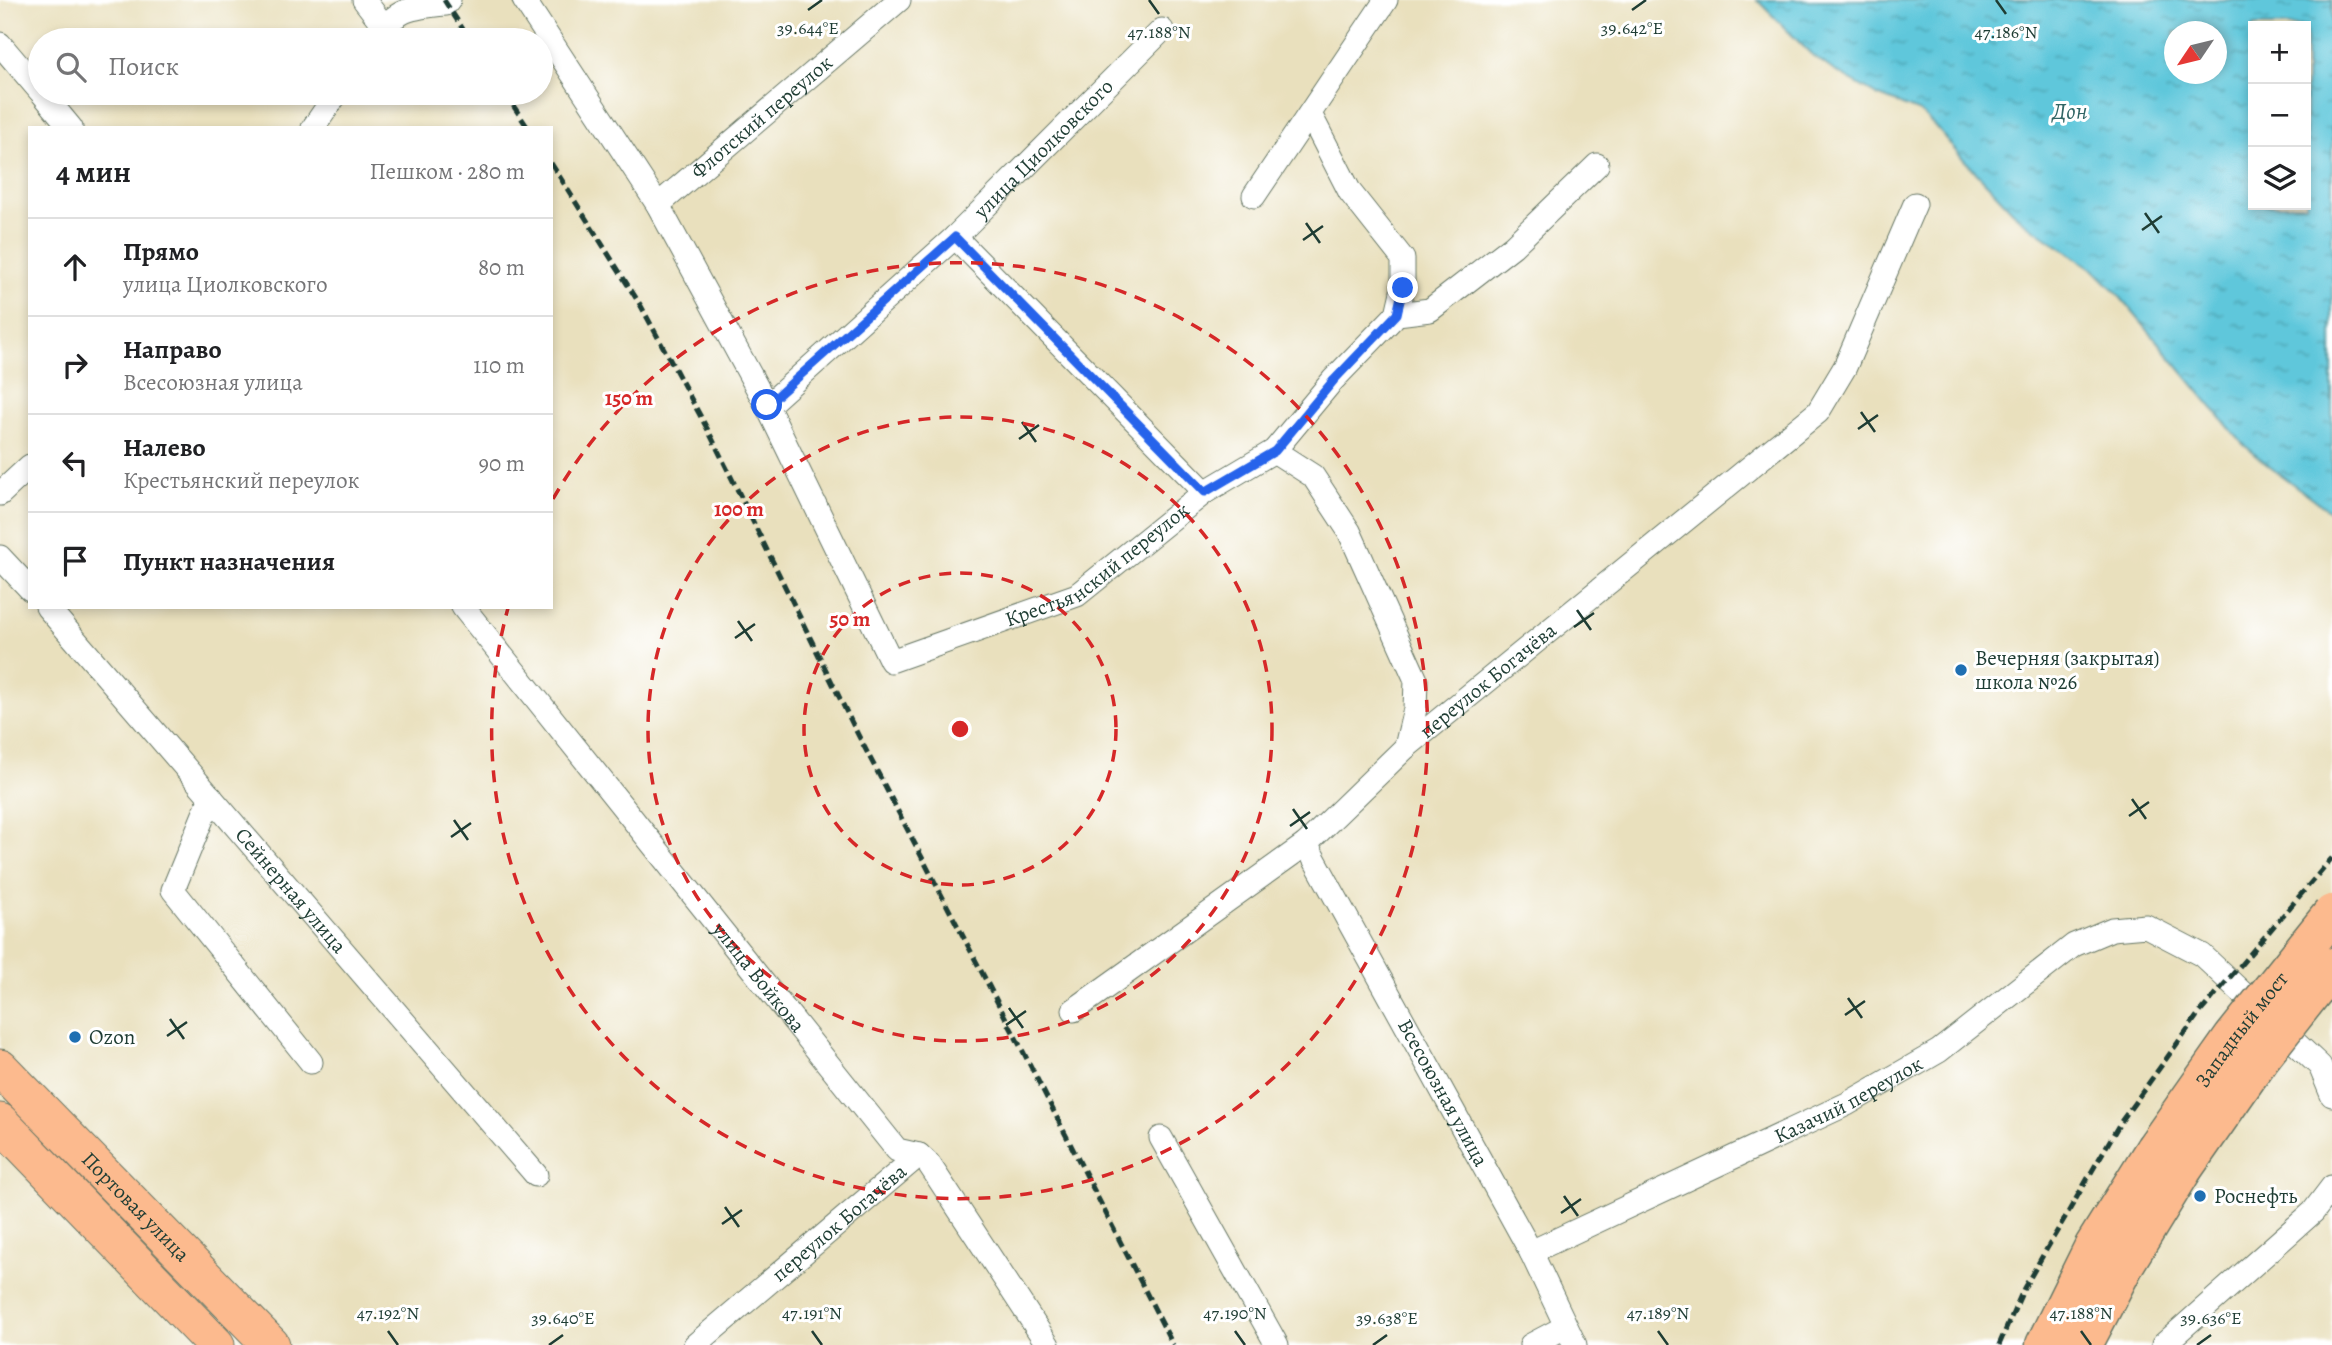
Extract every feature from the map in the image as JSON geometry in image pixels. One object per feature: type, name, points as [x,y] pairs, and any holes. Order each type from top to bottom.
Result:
[{"type":"highway","name":"Западный мост","points":[[2169,1160],[2233,1038],[2332,914]]},
{"type":"highway","name":"Западный мост","points":[[2169,1160],[2261,1057],[2332,967]]},
{"type":"highway","points":[[2045,1345],[2094,1246],[2169,1160]]},
{"type":"highway","points":[[2083,1345],[2126,1262],[2169,1160]]},
{"type":"main road","name":"Портовая улица","points":[[0,1068],[271,1345]]},
{"type":"main road","name":"Портовая улица","points":[[0,1122],[216,1345]]},
{"type":"street","points":[[364,0],[377,28]]},
{"type":"street","points":[[385,28],[411,7],[446,4],[449,0]]},
{"type":"street","points":[[524,0],[542,28]]},
{"type":"street","name":"Флотский переулок","points":[[658,205],[899,0]]},
{"type":"street","points":[[1254,196],[1387,0]]},
{"type":"street","name":"улица Циолковского","points":[[767,405],[955,237],[1161,30]]},
{"type":"street","points":[[0,44],[28,77]]},
{"type":"street","points":[[553,44],[658,205],[767,405]]},
{"type":"street","points":[[52,105],[70,126]]},
{"type":"street","points":[[314,126],[329,105]]},
{"type":"street","points":[[1310,114],[1350,192],[1403,259],[1403,288],[1397,314],[1430,310],[1513,246],[1597,165]]},
{"type":"street","name":"переулок Богачёва","points":[[1074,1010],[1306,844],[1406,747],[1818,412],[1844,368],[1915,204]]},
{"type":"street","points":[[955,237],[1205,492]]},
{"type":"street","name":"Крестьянский переулок","points":[[767,405],[891,661],[1077,595],[1205,492],[1275,451],[1334,380],[1397,314]]},
{"type":"street","points":[[1275,451],[1313,476],[1349,531],[1416,680],[1415,709],[1406,747]]},
{"type":"street","points":[[0,494],[28,468]]},
{"type":"street","points":[[0,557],[28,587]]},
{"type":"street","name":"Сейнерная улица","points":[[49,609],[536,1175]]},
{"type":"street","name":"улица Войкова","points":[[465,609],[897,1150],[919,1155],[929,1164],[1048,1345]]},
{"type":"street","points":[[211,797],[173,890],[311,1062]]},
{"type":"street","name":"Всесоюзная улица","points":[[1306,844],[1531,1252],[1570,1336]]},
{"type":"street","name":"Казачий переулок","points":[[1531,1252],[1847,1104],[1939,1051],[2074,945],[2112,929],[2146,926],[2202,955],[2320,1066],[2332,1095]]},
{"type":"street","points":[[1161,1139],[1277,1345]]},
{"type":"street","name":"переулок Богачёва","points":[[695,1345],[919,1155]]},
{"type":"street","points":[[2163,1345],[2313,1212],[2332,1189]]},
{"type":"street","points":[[1531,1345],[1570,1336]]},
{"type":"water","name":"Дон","points":[[1757,0],[2332,0],[2332,513],[2242,443],[2116,292],[2094,270],[2021,220],[1920,112],[1877,95],[1811,54]]},
{"type":"railway","points":[[444,0],[462,28]]},
{"type":"railway","points":[[513,105],[527,126]]},
{"type":"railway","points":[[553,166],[641,306],[709,432],[854,727],[1173,1345]]},
{"type":"railway","points":[[1999,1345],[2024,1288],[2120,1123],[2197,1016],[2332,858]]},
{"type":"place","name":"Вечерняя (закрытая) школа №26","points":[[1961,670]]},
{"type":"place","name":"Ozon","points":[[75,1037]]},
{"type":"place","name":"Роснефть","points":[[2200,1196]]},
{"type":"route","points":[[767,405],[955,237],[1205,492],[1275,451],[1334,380],[1397,314],[1403,288]]}]
